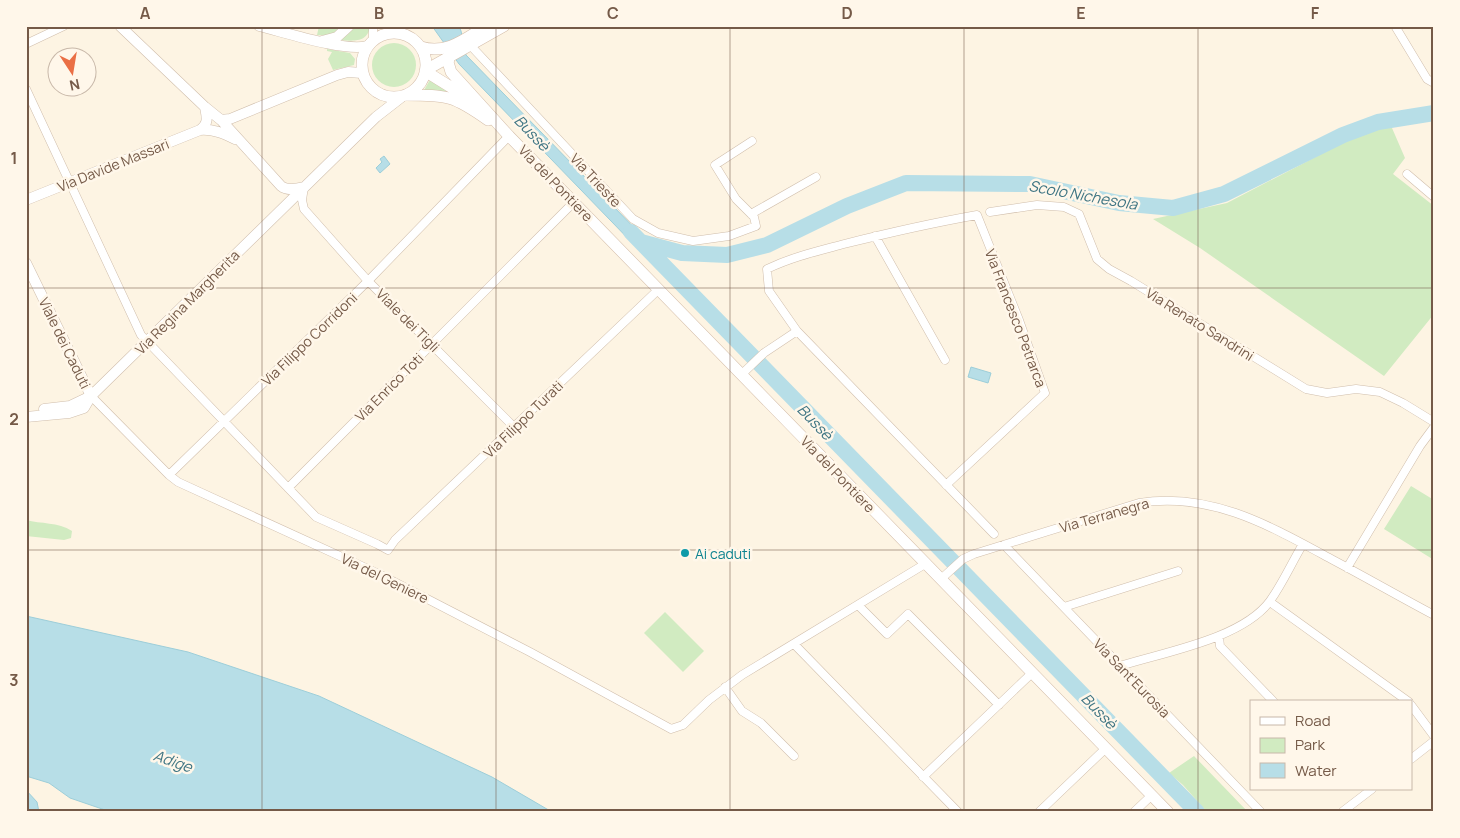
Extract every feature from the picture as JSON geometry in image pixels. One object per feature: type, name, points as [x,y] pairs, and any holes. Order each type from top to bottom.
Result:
[{"type":"main road","points":[[467,45],[486,26]]},
{"type":"main road","points":[[426,70],[447,53],[504,26]]},
{"type":"main road","points":[[392,33],[407,36],[415,40],[421,47],[424,55],[426,70],[421,83],[405,95],[390,97],[380,94],[366,82],[362,73],[362,61],[370,43],[379,36],[392,33]]},
{"type":"main road","points":[[421,47],[447,53]]},
{"type":"main road","name":"Via del Pontiere","points":[[447,53],[451,72],[509,136],[659,289],[745,371],[926,564],[944,577],[1032,673],[1168,812]]},
{"type":"main road","name":"Via del Pontiere","points":[[426,70],[484,109]]},
{"type":"main road","name":"Via del Pontiere","points":[[405,95],[437,95],[452,98],[473,110],[509,136]]},
{"type":"street","points":[[26,44],[64,26]]},
{"type":"street","points":[[120,26],[221,120],[284,189],[286,195],[284,206],[292,205],[304,209]]},
{"type":"street","points":[[130,26],[145,50]]},
{"type":"street","points":[[259,26],[349,47],[370,43],[373,26]]},
{"type":"street","points":[[320,41],[337,37],[349,26]]},
{"type":"street","points":[[394,26],[407,36]]},
{"type":"street","points":[[1395,26],[1427,79],[1434,83]]},
{"type":"street","name":"Via Trieste","points":[[467,45],[633,220],[658,233],[693,241],[729,236],[756,226],[754,217],[751,214]]},
{"type":"street","points":[[221,120],[230,119],[342,73],[362,73]]},
{"type":"street","points":[[26,89],[141,334],[288,488]]},
{"type":"street","name":"Via Regina Margherita","points":[[26,417],[75,412],[84,408],[91,396],[304,186],[376,117],[405,95]]},
{"type":"street","points":[[200,130],[206,125],[205,107]]},
{"type":"street","points":[[200,130],[220,132],[241,142]]},
{"type":"street","name":"Via Davide Massari","points":[[26,200],[200,130]]},
{"type":"street","name":"Via Filippo Corridoni","points":[[169,475],[368,281],[509,136]]},
{"type":"street","points":[[752,141],[715,165],[736,199],[751,214],[816,178]]},
{"type":"street","points":[[1407,174],[1434,197]]},
{"type":"street","points":[[284,189],[298,189],[304,186]]},
{"type":"street","points":[[304,186],[302,200],[304,209]]},
{"type":"street","name":"Via Enrico Toti","points":[[288,488],[574,202]]},
{"type":"street","name":"Via Renato Sandrini","points":[[990,212],[1037,205],[1064,207],[1072,210],[1079,214],[1097,260],[1306,389],[1327,393],[1356,389],[1380,392],[1403,403],[1434,422]]},
{"type":"street","name":"Viale dei Tigli","points":[[304,209],[368,281],[514,427]]},
{"type":"street","name":"Via Francesco Petrarca","points":[[946,485],[1045,393],[1019,320],[977,215],[924,224],[875,236],[786,260],[767,269],[768,292],[797,331],[946,485],[994,534]]},
{"type":"street","points":[[875,236],[945,360]]},
{"type":"street","name":"Viale dei Caduti","points":[[26,263],[91,396]]},
{"type":"street","name":"Via Filippo Turati","points":[[288,488],[316,517],[388,550],[395,540],[659,289]]},
{"type":"street","points":[[745,371],[764,354],[797,331]]},
{"type":"street","points":[[26,412],[70,406],[91,396]]},
{"type":"street","name":"Via del Geniere","points":[[91,396],[169,475],[188,487],[324,548],[428,599],[530,652],[668,728],[675,729],[679,727],[725,687],[926,564]]},
{"type":"street","points":[[1347,568],[1420,446],[1434,427]]},
{"type":"street","name":"Via Terranegra","points":[[944,577],[963,559],[1004,545],[1139,503],[1181,500],[1212,505],[1256,520],[1434,615]]},
{"type":"street","points":[[1120,666],[1219,636],[1244,624],[1270,602],[1303,544]]},
{"type":"street","name":"Via Sant'Eurosia","points":[[1004,545],[1261,812]]},
{"type":"street","points":[[1064,607],[1178,571]]},
{"type":"street","points":[[1270,602],[1406,700]]},
{"type":"street","points":[[858,605],[887,634],[908,614],[998,705]]},
{"type":"street","points":[[1219,636],[1220,646],[1272,700]]},
{"type":"street","points":[[794,644],[958,812]]},
{"type":"street","points":[[923,777],[1032,673]]},
{"type":"street","points":[[725,687],[742,711],[761,723],[794,756]]},
{"type":"street","points":[[1412,706],[1434,736]]},
{"type":"street","points":[[1412,757],[1434,741]]},
{"type":"street","points":[[1039,812],[1105,749]]},
{"type":"street","points":[[1342,812],[1362,792]]},
{"type":"street","points":[[1134,812],[1152,795]]},
{"type":"green space","points":[[319,26],[344,26],[335,33],[317,35]]},
{"type":"green space","points":[[354,26],[370,26],[369,32],[359,40],[340,40],[349,33]]},
{"type":"green space","points":[[398,43],[410,49],[415,56],[415,74],[410,81],[403,86],[390,87],[378,81],[373,74],[372,61],[378,49],[385,44]]},
{"type":"green space","points":[[327,49],[350,53],[355,59],[354,65],[333,70],[328,59],[332,52],[327,51]]},
{"type":"green space","points":[[431,78],[451,91],[449,94],[423,92]]},
{"type":"green space","points":[[1383,128],[1392,128],[1405,158],[1393,174],[1434,206],[1434,314],[1384,376],[1200,248],[1153,219],[1227,203],[1350,139]]},
{"type":"green space","points":[[1411,486],[1434,500],[1434,560],[1384,529]]},
{"type":"green space","points":[[26,520],[67,528],[72,531],[71,538],[64,540],[26,536]]},
{"type":"green space","points":[[665,612],[704,651],[683,672],[644,633]]},
{"type":"green space","points":[[1194,756],[1248,812],[1207,812],[1183,785],[1169,773]]},
{"type":"water","points":[[432,26],[459,26],[466,55],[649,243],[641,252],[459,64]]},
{"type":"water","points":[[384,156],[390,164],[380,173],[376,168],[382,162],[380,159]]},
{"type":"water","points":[[971,367],[991,373],[988,383],[968,377]]},
{"type":"water","name":"Adige","points":[[26,616],[188,652],[319,696],[492,777],[552,812],[111,812],[70,798],[49,783],[26,776]]},
{"type":"water","points":[[26,790],[37,802],[39,812],[26,812]]},
{"type":"waterway","name":"Scolo Nichesola","points":[[641,242],[682,253],[727,255],[767,245],[847,206],[906,183],[1030,184],[1119,203],[1173,208],[1224,194],[1343,135],[1378,122],[1434,113]]},
{"type":"waterway","name":"Bussè","points":[[631,232],[1197,812]]},
{"type":"place","name":"Ai caduti","points":[[685,553]]}]
